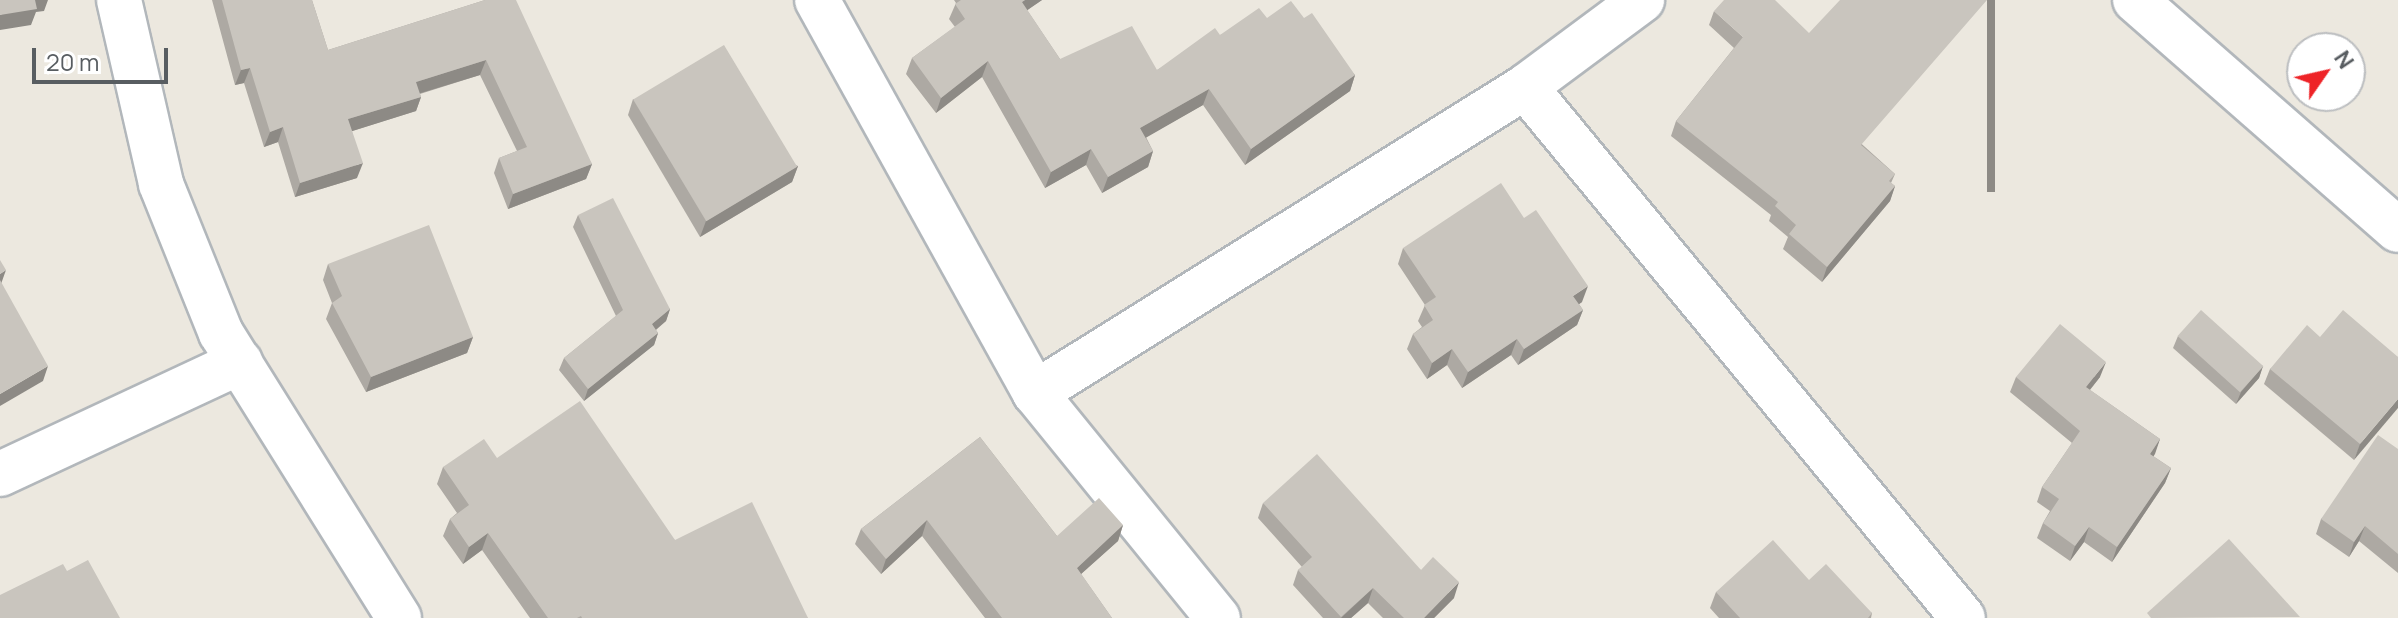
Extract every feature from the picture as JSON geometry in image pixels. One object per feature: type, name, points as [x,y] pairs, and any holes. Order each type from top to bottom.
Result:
[{"type":"street","points":[[119,0],[161,184],[221,333],[399,618]]},
{"type":"street","points":[[817,0],[1035,393],[1218,618]]},
{"type":"street","points":[[1035,393],[1525,87],[1642,0]]},
{"type":"street","points":[[2135,0],[2398,230]]},
{"type":"street","points":[[1525,87],[1963,618]]},
{"type":"street","points":[[0,474],[240,362]]},
{"type":"building","points":[[0,0],[35,0],[37,9],[0,15]]},
{"type":"building","points":[[222,0],[312,0],[328,50],[485,0],[516,0],[592,164],[513,194],[499,158],[527,147],[486,60],[416,82],[421,97],[348,119],[363,163],[300,183],[283,127],[270,132],[250,68],[241,70]]},
{"type":"building","points":[[961,0],[1025,0],[1022,2],[1060,59],[1132,26],[1157,70],[1215,28],[1220,35],[1259,8],[1267,18],[1291,1],[1304,18],[1312,13],[1355,75],[1251,149],[1209,89],[1140,128],[1153,151],[1108,177],[1091,149],[1051,172],[988,61],[941,98],[912,58],[965,19],[955,4]]},
{"type":"building","points":[[1724,0],[1775,0],[1809,33],[1840,0],[1987,0],[1861,145],[1895,174],[1889,181],[1895,186],[1827,267],[1789,234],[1796,225],[1775,206],[1778,202],[1676,121],[1743,37],[1714,11]]},
{"type":"building","points":[[724,45],[797,167],[706,221],[633,100]]},
{"type":"building","points":[[1501,183],[1524,218],[1536,210],[1588,286],[1573,296],[1583,310],[1524,349],[1517,339],[1468,372],[1452,349],[1432,363],[1413,334],[1433,320],[1424,305],[1436,297],[1403,248]]},
{"type":"building","points":[[613,198],[670,309],[652,324],[658,333],[588,389],[564,358],[623,310],[578,215]]},
{"type":"building","points":[[429,225],[473,337],[371,377],[332,303],[342,296],[328,264]]},
{"type":"building","points":[[0,260],[6,270],[0,274]]},
{"type":"building","points":[[0,280],[48,366],[0,394]]},
{"type":"building","points":[[2201,310],[2263,366],[2240,392],[2178,336]]},
{"type":"building","points":[[2343,310],[2398,357],[2398,399],[2360,444],[2270,369],[2307,325],[2320,337]]},
{"type":"building","points":[[2060,324],[2106,362],[2086,387],[2160,439],[2150,454],[2171,468],[2117,547],[2089,527],[2075,546],[2043,523],[2059,499],[2042,487],[2080,431],[2016,377]]},
{"type":"building","points":[[580,401],[675,540],[752,502],[808,618],[548,618],[488,533],[469,547],[450,519],[469,505],[443,467],[484,439],[497,458]]},
{"type":"building","points":[[2378,435],[2398,449],[2398,554],[2365,526],[2354,542],[2321,519]]},
{"type":"building","points":[[980,437],[1057,536],[1099,498],[1123,525],[1077,568],[1112,618],[1002,618],[927,520],[886,559],[861,529]]},
{"type":"building","points":[[1317,454],[1421,570],[1433,557],[1459,582],[1424,618],[1404,618],[1373,588],[1341,617],[1298,570],[1312,557],[1263,503]]},
{"type":"building","points":[[2229,539],[2300,617],[2151,618],[2147,613]]},
{"type":"building","points":[[1773,540],[1809,580],[1826,564],[1872,613],[1868,618],[1740,618],[1716,592]]},
{"type":"building","points":[[88,560],[120,618],[0,618],[0,595],[63,564],[67,571]]}]
